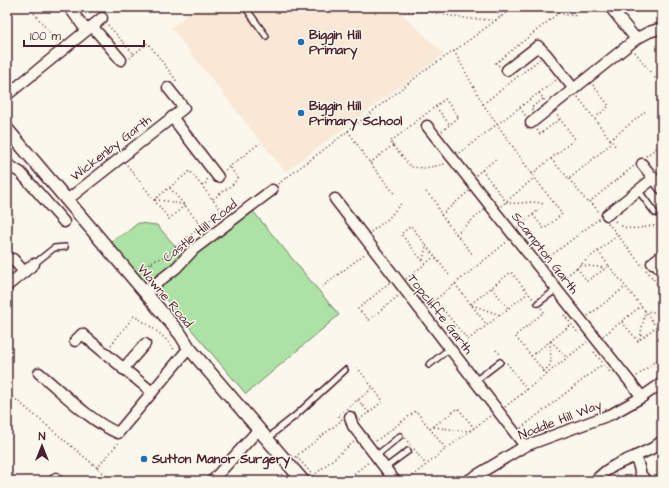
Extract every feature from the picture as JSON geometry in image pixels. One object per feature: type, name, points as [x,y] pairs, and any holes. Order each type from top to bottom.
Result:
[{"type":"street","points":[[69,7],[121,60]]},
{"type":"street","points":[[610,7],[636,39]]},
{"type":"street","points":[[7,95],[102,18]]},
{"type":"street","points":[[532,123],[550,107],[576,93],[636,39],[662,28]]},
{"type":"street","points":[[504,72],[538,46],[576,93]]},
{"type":"street","name":"Wickenby Garth","points":[[67,200],[184,108],[168,88]]},
{"type":"street","name":"Wickenby Garth","points":[[172,117],[220,174]]},
{"type":"street","name":"Scampton Garth","points":[[427,126],[582,321],[592,341],[642,397]]},
{"type":"street","name":"Wawne Road","points":[[7,130],[133,279],[149,289],[189,348],[268,440],[292,460],[308,478]]},
{"type":"street","points":[[640,162],[662,189]]},
{"type":"street","points":[[7,164],[21,173],[64,222]]},
{"type":"street","points":[[608,211],[654,178]]},
{"type":"street","name":"Castle Hill Road","points":[[149,289],[176,268],[194,249],[272,190]]},
{"type":"street","name":"Topcliffe Garth","points":[[335,199],[525,446]]},
{"type":"street","points":[[652,263],[662,255]]},
{"type":"street","points":[[13,259],[24,272]]},
{"type":"street","points":[[7,286],[34,264]]},
{"type":"street","points":[[75,341],[82,334],[152,392]]},
{"type":"street","points":[[124,369],[145,344]]},
{"type":"street","points":[[39,372],[92,418],[109,430],[118,433],[189,348]]},
{"type":"street","name":"Noddle Hill Way","points":[[467,481],[525,446],[612,414],[642,397],[662,383]]},
{"type":"street","points":[[354,419],[353,426],[361,437],[379,453],[393,480]]},
{"type":"street","points":[[212,481],[259,429]]},
{"type":"street","points":[[595,481],[602,473],[613,465],[653,448],[662,441]]},
{"type":"street","points":[[636,456],[641,475],[646,481]]},
{"type":"lane","points":[[245,7],[266,36]]},
{"type":"lane","points":[[638,190],[655,213]]},
{"type":"lane","points":[[34,264],[54,248],[65,246]]},
{"type":"lane","points":[[652,263],[662,275]]},
{"type":"lane","points":[[538,303],[555,288]]},
{"type":"lane","points":[[429,365],[450,348]]},
{"type":"lane","points":[[475,381],[502,361]]},
{"type":"lane","points":[[268,440],[276,431],[295,416],[345,370]]},
{"type":"lane","points":[[379,453],[400,436]]},
{"type":"lane","points":[[386,468],[408,451]]},
{"type":"path","points":[[29,7],[63,49]]},
{"type":"path","points":[[81,7],[87,14],[96,8],[102,18],[134,54]]},
{"type":"path","points":[[398,7],[405,12],[430,11],[439,14],[471,19],[497,20]]},
{"type":"path","points":[[492,7],[501,17]]},
{"type":"path","points":[[272,190],[275,186],[424,71],[454,52],[514,7]]},
{"type":"path","points":[[558,7],[563,14],[574,16],[585,7]]},
{"type":"path","points":[[511,82],[496,63],[561,11]]},
{"type":"path","points":[[121,60],[124,63],[148,43],[176,80],[168,88]]},
{"type":"path","points":[[454,52],[482,104],[534,178],[562,214],[544,229],[533,215]]},
{"type":"path","points":[[635,52],[662,87]]},
{"type":"path","points":[[482,104],[546,54]]},
{"type":"path","points":[[452,158],[556,80]]},
{"type":"path","points":[[593,85],[610,106],[594,119]]},
{"type":"path","points":[[576,93],[616,147]]},
{"type":"path","points":[[436,106],[450,124]]},
{"type":"path","points":[[532,174],[575,139],[550,107]]},
{"type":"path","points":[[610,140],[646,111]]},
{"type":"path","points":[[348,131],[370,163],[394,193]]},
{"type":"path","points":[[220,174],[260,143]]},
{"type":"path","points":[[569,179],[612,143]]},
{"type":"path","points":[[590,201],[662,144]]},
{"type":"path","points":[[370,163],[393,145]]},
{"type":"path","points":[[121,157],[169,219],[185,205]]},
{"type":"path","points":[[551,158],[588,203],[590,201],[608,211],[617,223],[627,227],[640,229],[662,224]]},
{"type":"path","points":[[441,215],[472,183],[482,170],[496,159]]},
{"type":"path","points":[[213,199],[232,185],[238,178],[230,167]]},
{"type":"path","points":[[482,170],[506,202],[512,204],[532,202],[543,204]]},
{"type":"path","points":[[154,200],[190,171],[230,222]]},
{"type":"path","points":[[456,234],[492,208],[506,202],[534,178]]},
{"type":"path","points":[[170,188],[202,226]]},
{"type":"path","points":[[426,192],[435,201],[441,215],[473,256]]},
{"type":"path","points":[[154,200],[185,205]]},
{"type":"path","points":[[364,237],[388,219],[402,202]]},
{"type":"path","points":[[423,313],[435,300],[513,234],[539,209]]},
{"type":"path","points":[[163,257],[222,211]]},
{"type":"path","points":[[538,266],[608,211]]},
{"type":"path","points":[[608,211],[662,290]]},
{"type":"path","points":[[426,264],[401,234],[411,226],[434,257],[450,275]]},
{"type":"path","points":[[555,288],[618,235]]},
{"type":"path","points":[[422,260],[426,246]]},
{"type":"path","points":[[322,286],[373,248]]},
{"type":"path","points":[[598,251],[656,327]]},
{"type":"path","points":[[133,279],[146,264],[163,257],[181,253],[187,257]]},
{"type":"path","points":[[400,284],[368,320],[358,309],[400,284],[434,257]]},
{"type":"path","points":[[149,289],[152,262]]},
{"type":"path","points":[[581,265],[606,268]]},
{"type":"path","points":[[577,268],[587,281],[609,266]]},
{"type":"path","points":[[471,305],[511,272],[544,312],[515,336],[546,374]]},
{"type":"path","points":[[455,284],[487,324]]},
{"type":"path","points":[[582,321],[625,286]]},
{"type":"path","points":[[492,288],[508,308]]},
{"type":"path","points":[[435,300],[468,340],[528,293]]},
{"type":"path","points":[[662,294],[662,299]]},
{"type":"path","points":[[471,305],[500,315]]},
{"type":"path","points":[[406,481],[472,430],[499,412],[567,358],[622,322],[641,306]]},
{"type":"path","points":[[645,311],[662,313]]},
{"type":"path","points":[[640,340],[645,311]]},
{"type":"path","points":[[104,353],[134,316],[150,325],[171,345],[176,352]]},
{"type":"path","points":[[622,322],[638,341],[640,340]]},
{"type":"path","points":[[640,340],[662,322]]},
{"type":"path","points":[[532,356],[571,324]]},
{"type":"path","points":[[550,341],[567,358]]},
{"type":"path","points":[[543,371],[549,367],[551,361],[550,341]]},
{"type":"path","points":[[496,350],[501,355]]},
{"type":"path","points":[[630,382],[662,356]]},
{"type":"path","points":[[502,361],[527,390]]},
{"type":"path","points":[[514,433],[602,364]]},
{"type":"path","points":[[354,419],[368,413],[383,401],[357,367]]},
{"type":"path","points":[[318,481],[308,478],[292,460],[342,420],[338,415],[373,388]]},
{"type":"path","points":[[7,392],[113,481]]},
{"type":"path","points":[[358,400],[368,413]]},
{"type":"path","points":[[430,429],[458,408],[475,428]]},
{"type":"path","points":[[345,481],[379,453],[375,441],[416,410],[446,450]]},
{"type":"path","points":[[434,427],[464,431],[472,430]]},
{"type":"path","points":[[308,478],[361,437]]},
{"type":"path","points":[[96,481],[103,473]]},
{"type":"shaded area","name":"Biggin Hill Primary School","points":[[197,7],[395,7],[444,54],[285,172],[171,28]]},
{"type":"green space","points":[[252,210],[339,315],[246,394],[156,288],[195,252]]},
{"type":"green space","points":[[138,223],[157,225],[176,247],[181,256],[173,266],[146,286],[109,242],[127,232]]},
{"type":"place","name":"Biggin Hill Primary","points":[[301,42]]},
{"type":"place","name":"Biggin Hill Primary School","points":[[301,113]]},
{"type":"place","name":"Sutton Manor Surgery","points":[[144,459]]}]
